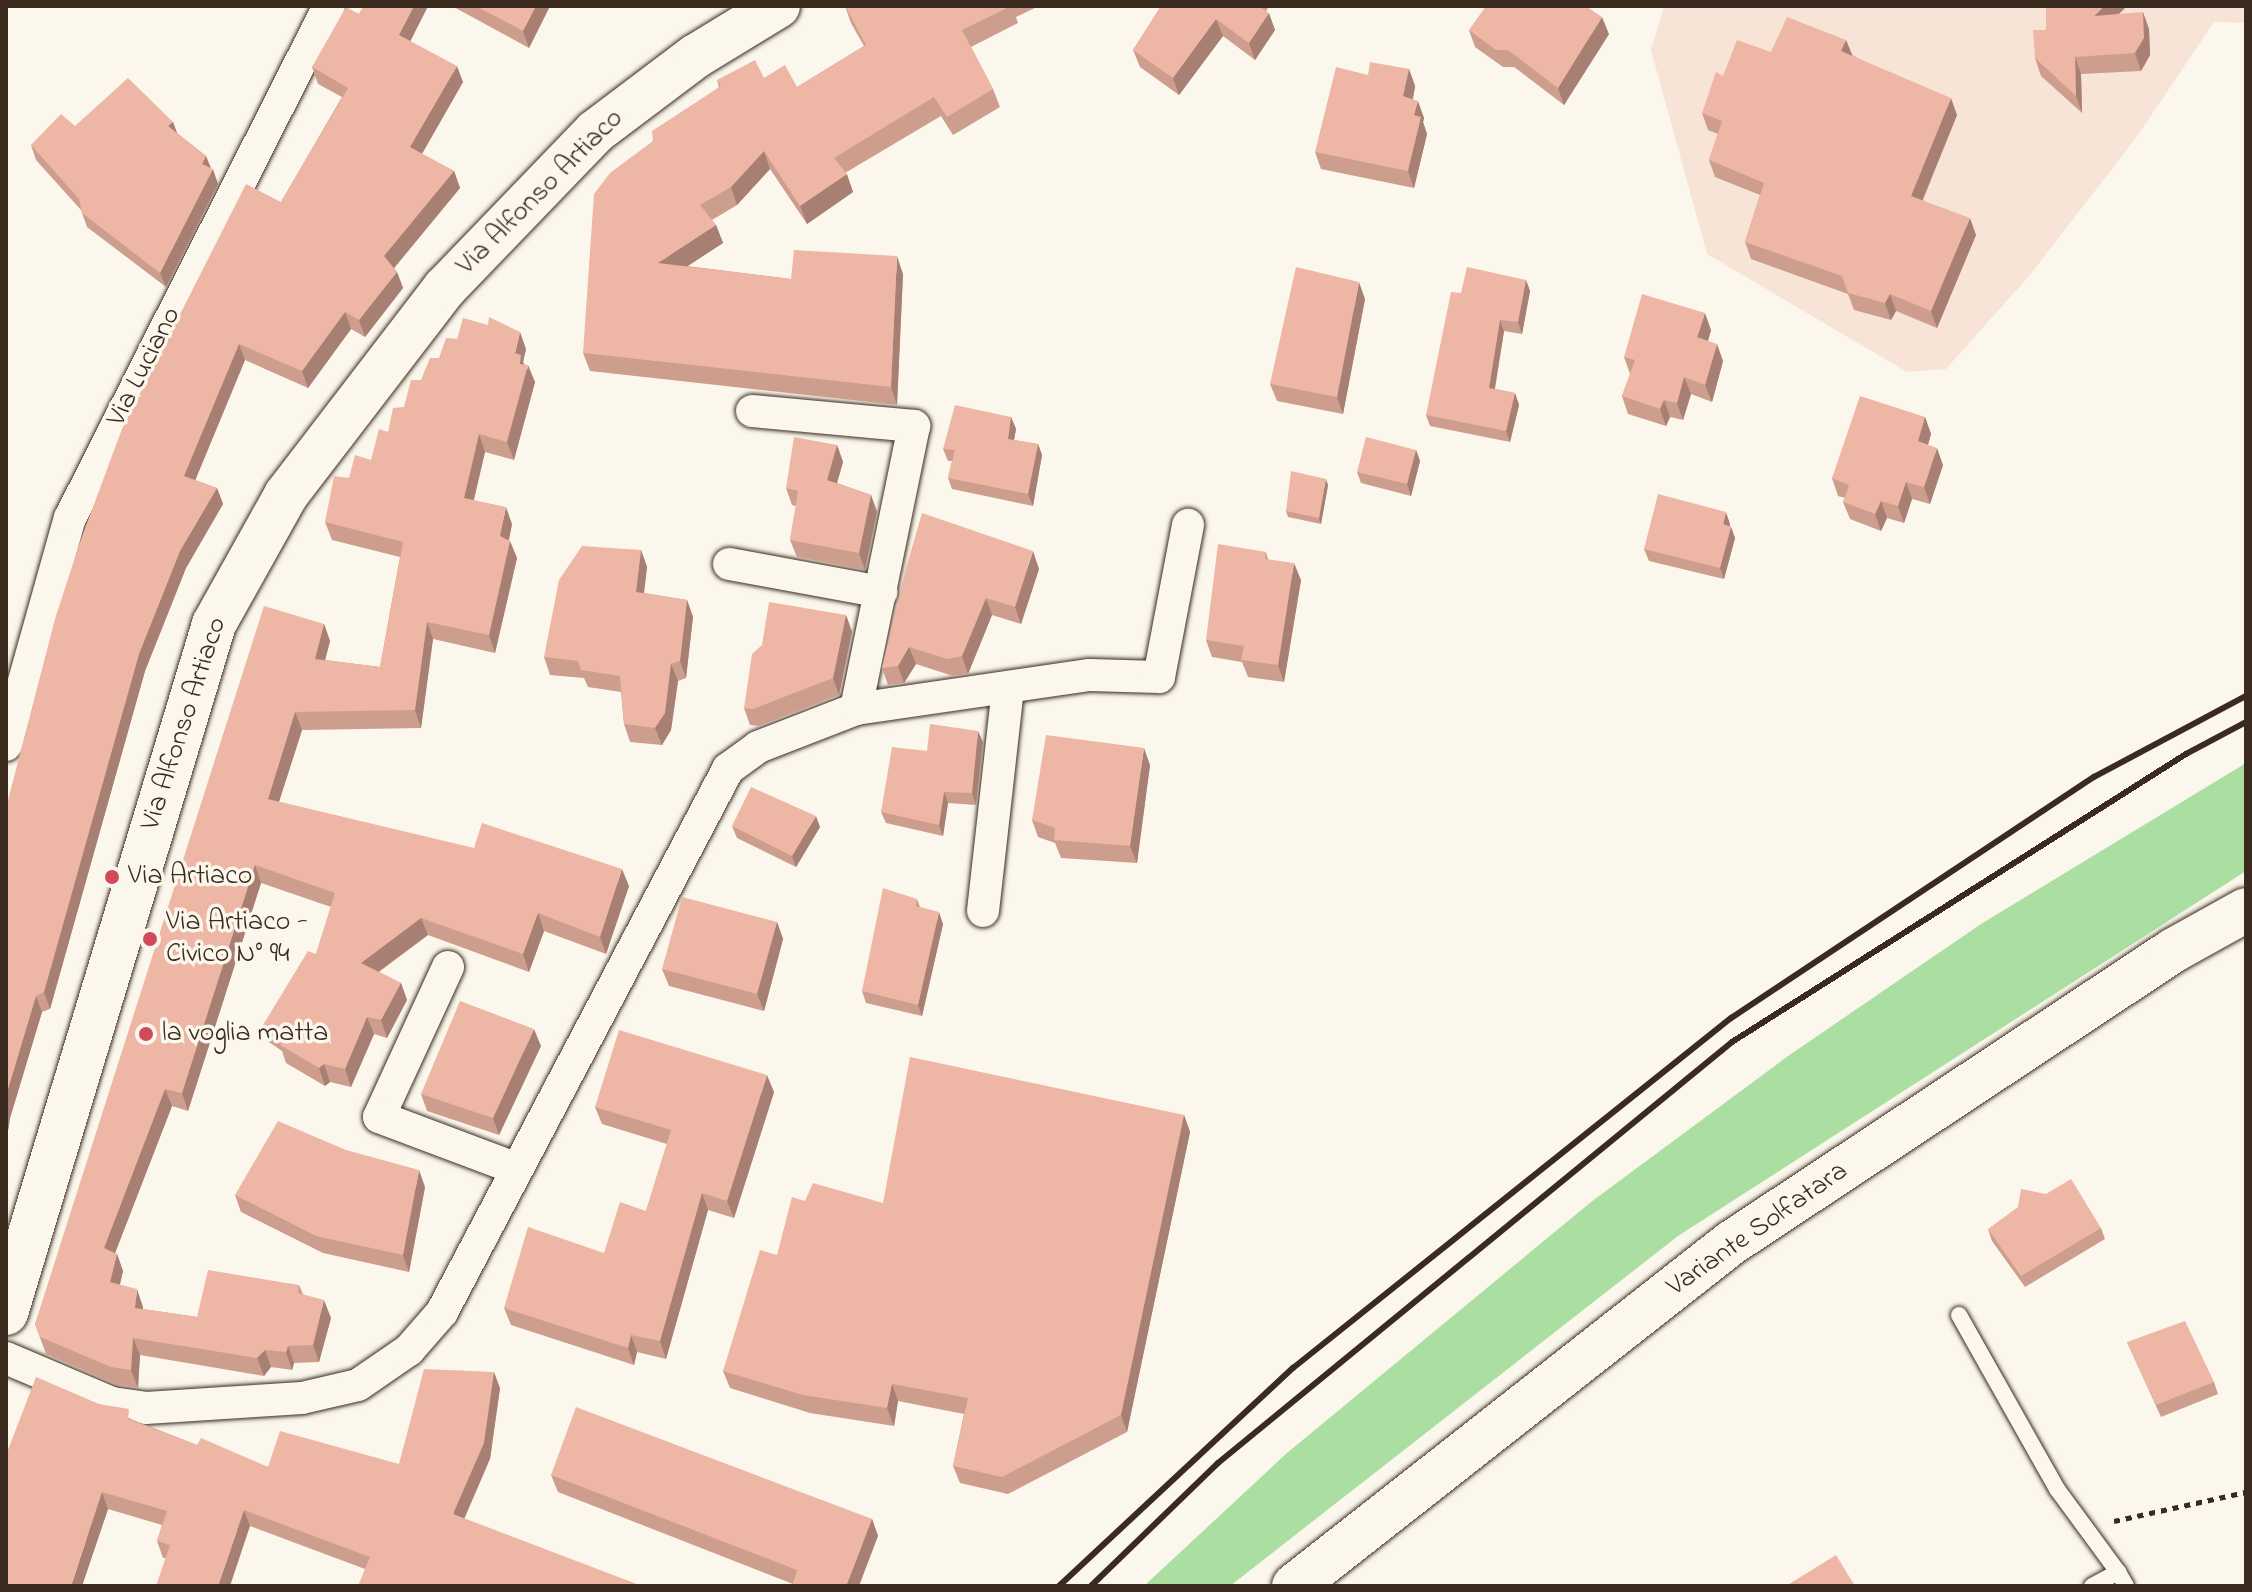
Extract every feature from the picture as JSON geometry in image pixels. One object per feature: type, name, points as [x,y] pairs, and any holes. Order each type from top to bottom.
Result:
[{"type":"main road","name":"Via Alfonso Artiaco","points":[[6,1313],[214,624],[286,495],[445,288],[595,132],[696,56],[778,6]]},
{"type":"main road","name":"Variante Solfatara","points":[[1294,1586],[1731,1243],[2174,950],[2246,910]]},
{"type":"street","name":"Via Luciano","points":[[6,745],[70,518],[329,6]]},
{"type":"street","points":[[752,411],[914,426],[856,709]]},
{"type":"street","points":[[6,1358],[112,1403],[146,1408],[302,1398],[358,1385],[409,1350],[442,1312],[728,769],[758,747],[856,709],[1090,675],[1159,677],[1188,525]]},
{"type":"street","points":[[729,564],[881,592]]},
{"type":"street","points":[[983,911],[1008,687]]},
{"type":"street","points":[[448,967],[379,1117],[517,1169]]},
{"type":"lane","points":[[1959,1315],[2057,1489],[2122,1579],[2092,1586]]},
{"type":"path","points":[[2086,1529],[2246,1492]]},
{"type":"shaded area","points":[[1664,6],[2246,6],[2246,23],[2214,22],[2136,138],[2029,276],[1946,369],[1907,372],[1707,254],[1651,50]]},
{"type":"green space","points":[[2246,763],[2246,871],[1678,1236],[1230,1586],[1144,1586],[1287,1453],[1591,1202],[1788,1056],[1981,924]]},
{"type":"building","points":[[364,6],[414,6],[399,35],[457,66],[410,147],[454,171],[384,256],[397,272],[359,320],[345,312],[302,371],[239,344],[184,476],[217,488],[180,551],[139,654],[44,992],[36,996],[6,1096],[6,808],[55,619],[80,542],[122,429],[246,184],[281,202],[348,88],[312,67],[346,7],[359,14]]},
{"type":"building","points":[[476,6],[536,6],[523,31]]},
{"type":"building","points":[[845,6],[1011,6],[962,30],[993,89],[947,117],[934,97],[834,158],[847,174],[800,206],[764,151],[731,187],[700,205],[716,225],[658,263],[791,279],[794,250],[897,256],[891,387],[583,353],[594,194],[610,173],[653,141],[652,131],[721,86],[717,80],[755,60],[764,78],[785,65],[797,87],[866,45]]},
{"type":"building","points":[[1161,6],[1258,6],[1269,13],[1249,43],[1216,19],[1173,78],[1133,50]]},
{"type":"building","points":[[1486,6],[1586,6],[1602,17],[1558,88],[1508,50],[1496,50],[1469,30]]},
{"type":"building","points":[[2046,6],[2104,6],[2094,16],[2143,12],[2144,38],[2135,53],[2075,57],[2076,96],[2035,58],[2033,30],[2046,30]]},
{"type":"building","points":[[1787,17],[1846,40],[1841,51],[1951,98],[1911,196],[1970,218],[1931,311],[1890,294],[1885,303],[1848,293],[1842,276],[1745,242],[1764,183],[1709,160],[1722,121],[1702,113],[1716,72],[1723,76],[1737,40],[1771,52]]},
{"type":"building","points":[[1370,62],[1409,69],[1403,96],[1418,101],[1414,115],[1421,117],[1408,171],[1315,152],[1336,67],[1368,75]]},
{"type":"building","points":[[128,78],[173,122],[168,126],[206,156],[202,164],[213,169],[160,273],[82,213],[79,199],[31,145],[61,114],[75,126]]},
{"type":"building","points":[[1296,267],[1359,282],[1337,397],[1270,384]]},
{"type":"building","points":[[1467,267],[1526,280],[1518,322],[1500,320],[1489,388],[1515,393],[1506,431],[1426,415],[1451,292],[1461,293]]},
{"type":"building","points":[[1642,294],[1705,313],[1697,337],[1717,344],[1705,385],[1684,377],[1677,403],[1664,400],[1660,409],[1622,396],[1635,360],[1624,357]]},
{"type":"building","points":[[489,317],[520,332],[515,353],[521,355],[520,364],[528,365],[507,442],[479,434],[464,498],[506,507],[500,536],[510,541],[489,635],[427,622],[415,710],[295,712],[268,799],[474,848],[482,823],[622,869],[600,937],[538,913],[523,954],[421,918],[361,963],[401,983],[381,1020],[367,1017],[345,1069],[324,1064],[319,1068],[280,1045],[282,1039],[263,1025],[308,951],[316,954],[335,893],[255,865],[182,1093],[165,1089],[104,1248],[117,1254],[110,1282],[137,1289],[135,1308],[197,1317],[208,1270],[299,1285],[298,1293],[324,1300],[313,1345],[288,1346],[286,1352],[265,1350],[257,1358],[133,1338],[131,1370],[111,1367],[40,1337],[35,1324],[264,606],[324,624],[315,659],[380,667],[403,542],[325,522],[334,476],[349,478],[355,455],[371,460],[379,429],[388,432],[393,408],[404,407],[411,380],[421,380],[430,358],[439,358],[446,338],[457,339],[463,318],[488,325]]},
{"type":"building","points":[[1860,396],[1925,417],[1918,441],[1937,448],[1924,487],[1906,482],[1898,506],[1881,501],[1875,514],[1843,502],[1849,485],[1832,478]]},
{"type":"building","points":[[955,405],[1011,417],[1008,439],[1038,444],[1028,494],[948,478],[955,450],[943,449]]},
{"type":"building","points":[[794,437],[837,445],[827,480],[871,495],[859,553],[790,540],[798,491],[786,488]]},
{"type":"building","points":[[1366,437],[1416,450],[1407,484],[1357,472]]},
{"type":"building","points":[[1291,471],[1326,479],[1319,518],[1286,511]]},
{"type":"building","points":[[1658,494],[1726,512],[1723,524],[1731,527],[1720,568],[1644,549]]},
{"type":"building","points":[[922,513],[1033,551],[1015,607],[986,598],[962,656],[947,659],[909,647],[898,666],[882,668],[907,565]]},
{"type":"building","points":[[1218,544],[1266,552],[1265,559],[1294,563],[1278,665],[1241,660],[1244,646],[1206,640]]},
{"type":"building","points":[[582,546],[641,550],[636,592],[687,600],[680,661],[671,664],[665,713],[655,728],[624,724],[620,676],[581,670],[578,661],[544,657],[559,580]]},
{"type":"building","points":[[769,602],[846,615],[833,678],[753,709],[744,708],[752,654],[762,645]]},
{"type":"building","points":[[930,724],[978,731],[972,793],[944,792],[939,825],[881,812],[892,747],[927,751]]},
{"type":"building","points":[[1046,735],[1144,748],[1130,846],[1054,840],[1055,828],[1032,820]]},
{"type":"building","points":[[751,787],[816,816],[792,856],[732,826]]},
{"type":"building","points":[[883,888],[917,899],[916,906],[939,912],[918,1005],[862,991]]},
{"type":"building","points":[[682,897],[777,922],[757,994],[662,969]]},
{"type":"building","points":[[460,1001],[534,1029],[493,1118],[421,1094]]},
{"type":"building","points":[[619,1030],[767,1075],[727,1201],[702,1193],[660,1341],[631,1335],[628,1348],[504,1308],[528,1227],[604,1253],[620,1202],[646,1211],[671,1130],[595,1107]]},
{"type":"building","points":[[910,1057],[1184,1115],[1121,1415],[1002,1477],[953,1466],[968,1398],[892,1384],[887,1408],[803,1395],[723,1371],[760,1250],[777,1255],[792,1197],[805,1201],[813,1183],[883,1203]]},
{"type":"building","points":[[278,1121],[346,1150],[419,1170],[403,1255],[316,1236],[235,1195]]},
{"type":"building","points":[[2071,1179],[2101,1228],[2021,1276],[1988,1229],[2018,1207],[2021,1189],[2046,1194]]},
{"type":"building","points":[[2185,1321],[2214,1382],[2156,1405],[2127,1342]]},
{"type":"building","points":[[424,1369],[494,1372],[484,1443],[453,1514],[642,1586],[358,1586],[370,1557],[244,1510],[218,1586],[156,1586],[170,1545],[157,1541],[167,1511],[102,1492],[71,1586],[6,1586],[6,1455],[36,1377],[99,1404],[129,1409],[128,1419],[197,1445],[201,1438],[268,1467],[280,1431],[399,1464]]},
{"type":"building","points":[[576,1407],[872,1519],[846,1586],[792,1586],[797,1570],[551,1475]]},
{"type":"building","points":[[1836,1555],[1855,1586],[1786,1586]]},
{"type":"railway","points":[[1059,1586],[1293,1368],[1731,1018],[2094,777],[2246,696]]},
{"type":"railway","points":[[1091,1586],[1218,1463],[1732,1042],[2186,754],[2246,722]]},
{"type":"place","name":"Via Artiaco","points":[[112,877]]},
{"type":"place","name":"Via Artiaco - Civico N° 94","points":[[150,939]]},
{"type":"place","name":"la voglia matta","points":[[146,1034]]}]
